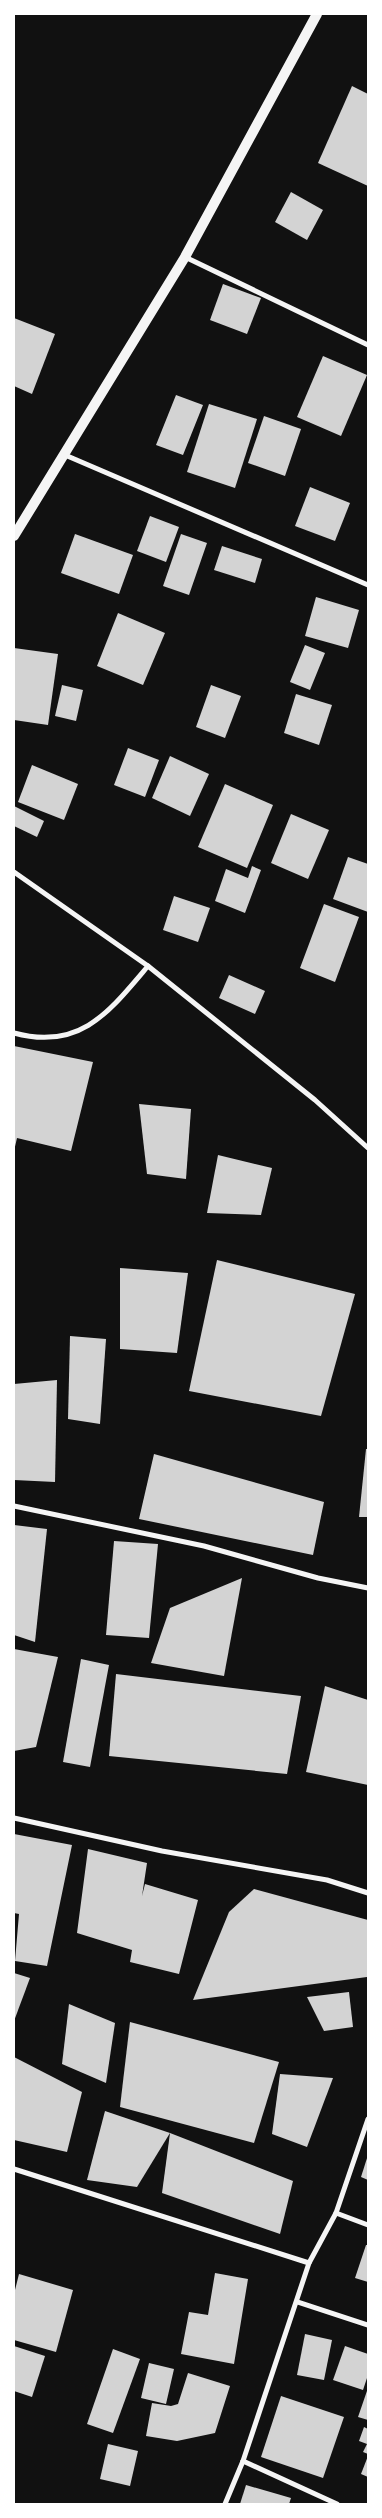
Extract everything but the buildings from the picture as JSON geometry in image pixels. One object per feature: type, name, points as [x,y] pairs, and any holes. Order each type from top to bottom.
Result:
[{"type":"main road","points":[[14,536],[184,257],[317,14]]},
{"type":"street","points":[[184,257],[368,345]]},
{"type":"street","points":[[65,455],[368,585]]},
{"type":"street","points":[[14,872],[148,966],[315,1100],[368,1148]]},
{"type":"street","points":[[14,1033],[34,1038],[80,1032],[102,1018],[148,966]]},
{"type":"street","points":[[14,1506],[204,1546],[318,1578],[368,1588]]},
{"type":"street","points":[[14,1818],[162,1851],[327,1880],[368,1893]]},
{"type":"street","points":[[224,2504],[243,2461],[298,2302],[309,2263],[336,2213],[368,2119]]},
{"type":"street","points":[[14,2169],[309,2263]]},
{"type":"street","points":[[336,2213],[368,2225]]},
{"type":"street","points":[[298,2302],[368,2325]]},
{"type":"street","points":[[243,2461],[337,2504]]}]
